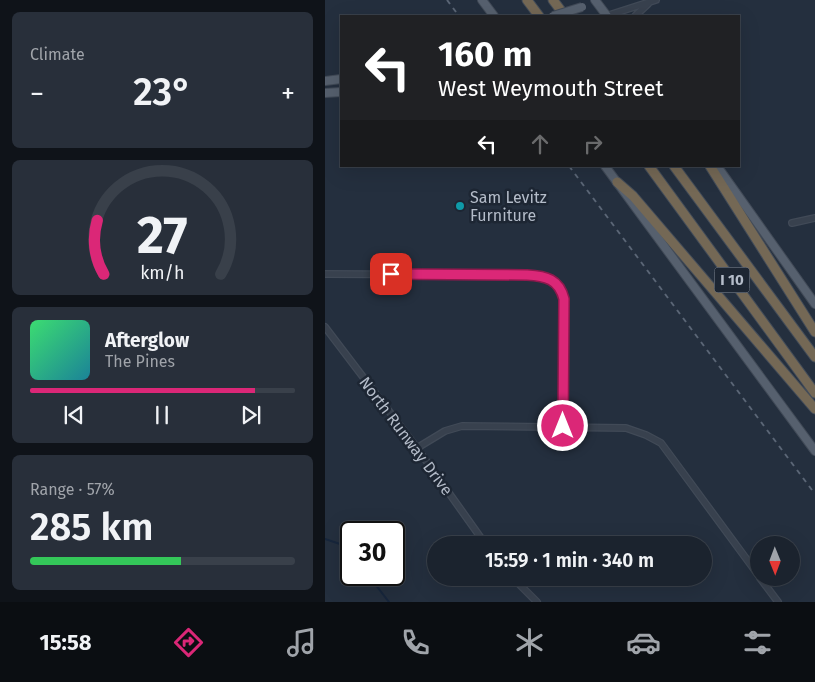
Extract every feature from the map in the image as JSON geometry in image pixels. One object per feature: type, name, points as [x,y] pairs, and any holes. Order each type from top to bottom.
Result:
[{"type":"highway","points":[[527,0],[538,15]]},
{"type":"highway","points":[[553,0],[564,15]]},
{"type":"highway","name":"I 10","points":[[650,167],[815,394]]},
{"type":"highway","name":"I 10","points":[[675,167],[815,358]]},
{"type":"highway","points":[[711,167],[815,332]]},
{"type":"highway","points":[[617,182],[633,196],[815,410]]},
{"type":"main road","points":[[483,0],[493,15]]},
{"type":"main road","points":[[556,15],[598,1],[605,15]]},
{"type":"main road","points":[[325,81],[340,79]]},
{"type":"main road","points":[[325,93],[340,92]]},
{"type":"main road","points":[[606,167],[815,451]]},
{"type":"main road","points":[[718,167],[815,304]]},
{"type":"street","points":[[609,15],[654,1]]},
{"type":"street","points":[[636,15],[654,1]]},
{"type":"street","points":[[792,223],[815,218]]},
{"type":"street","points":[[325,274],[527,275],[541,276],[556,282],[562,289],[564,299],[563,426]]},
{"type":"street","name":"North Runway Drive","points":[[325,327],[417,448],[480,536]]},
{"type":"street","points":[[417,448],[445,431],[462,426],[563,426],[633,429],[661,444],[750,565]]},
{"type":"street","points":[[521,586],[537,602]]},
{"type":"street","points":[[766,586],[778,602]]},
{"type":"waterway","points":[[325,539],[340,544]]},
{"type":"waterway","points":[[377,586],[389,602]]},
{"type":"railway","points":[[447,0],[458,15]]},
{"type":"railway","points":[[570,167],[815,494]]},
{"type":"place","name":"Sam Levitz Furniture","points":[[460,206]]},
{"type":"route","points":[[391,274],[527,275],[550,278],[556,282],[562,289],[564,299],[563,426]]}]
